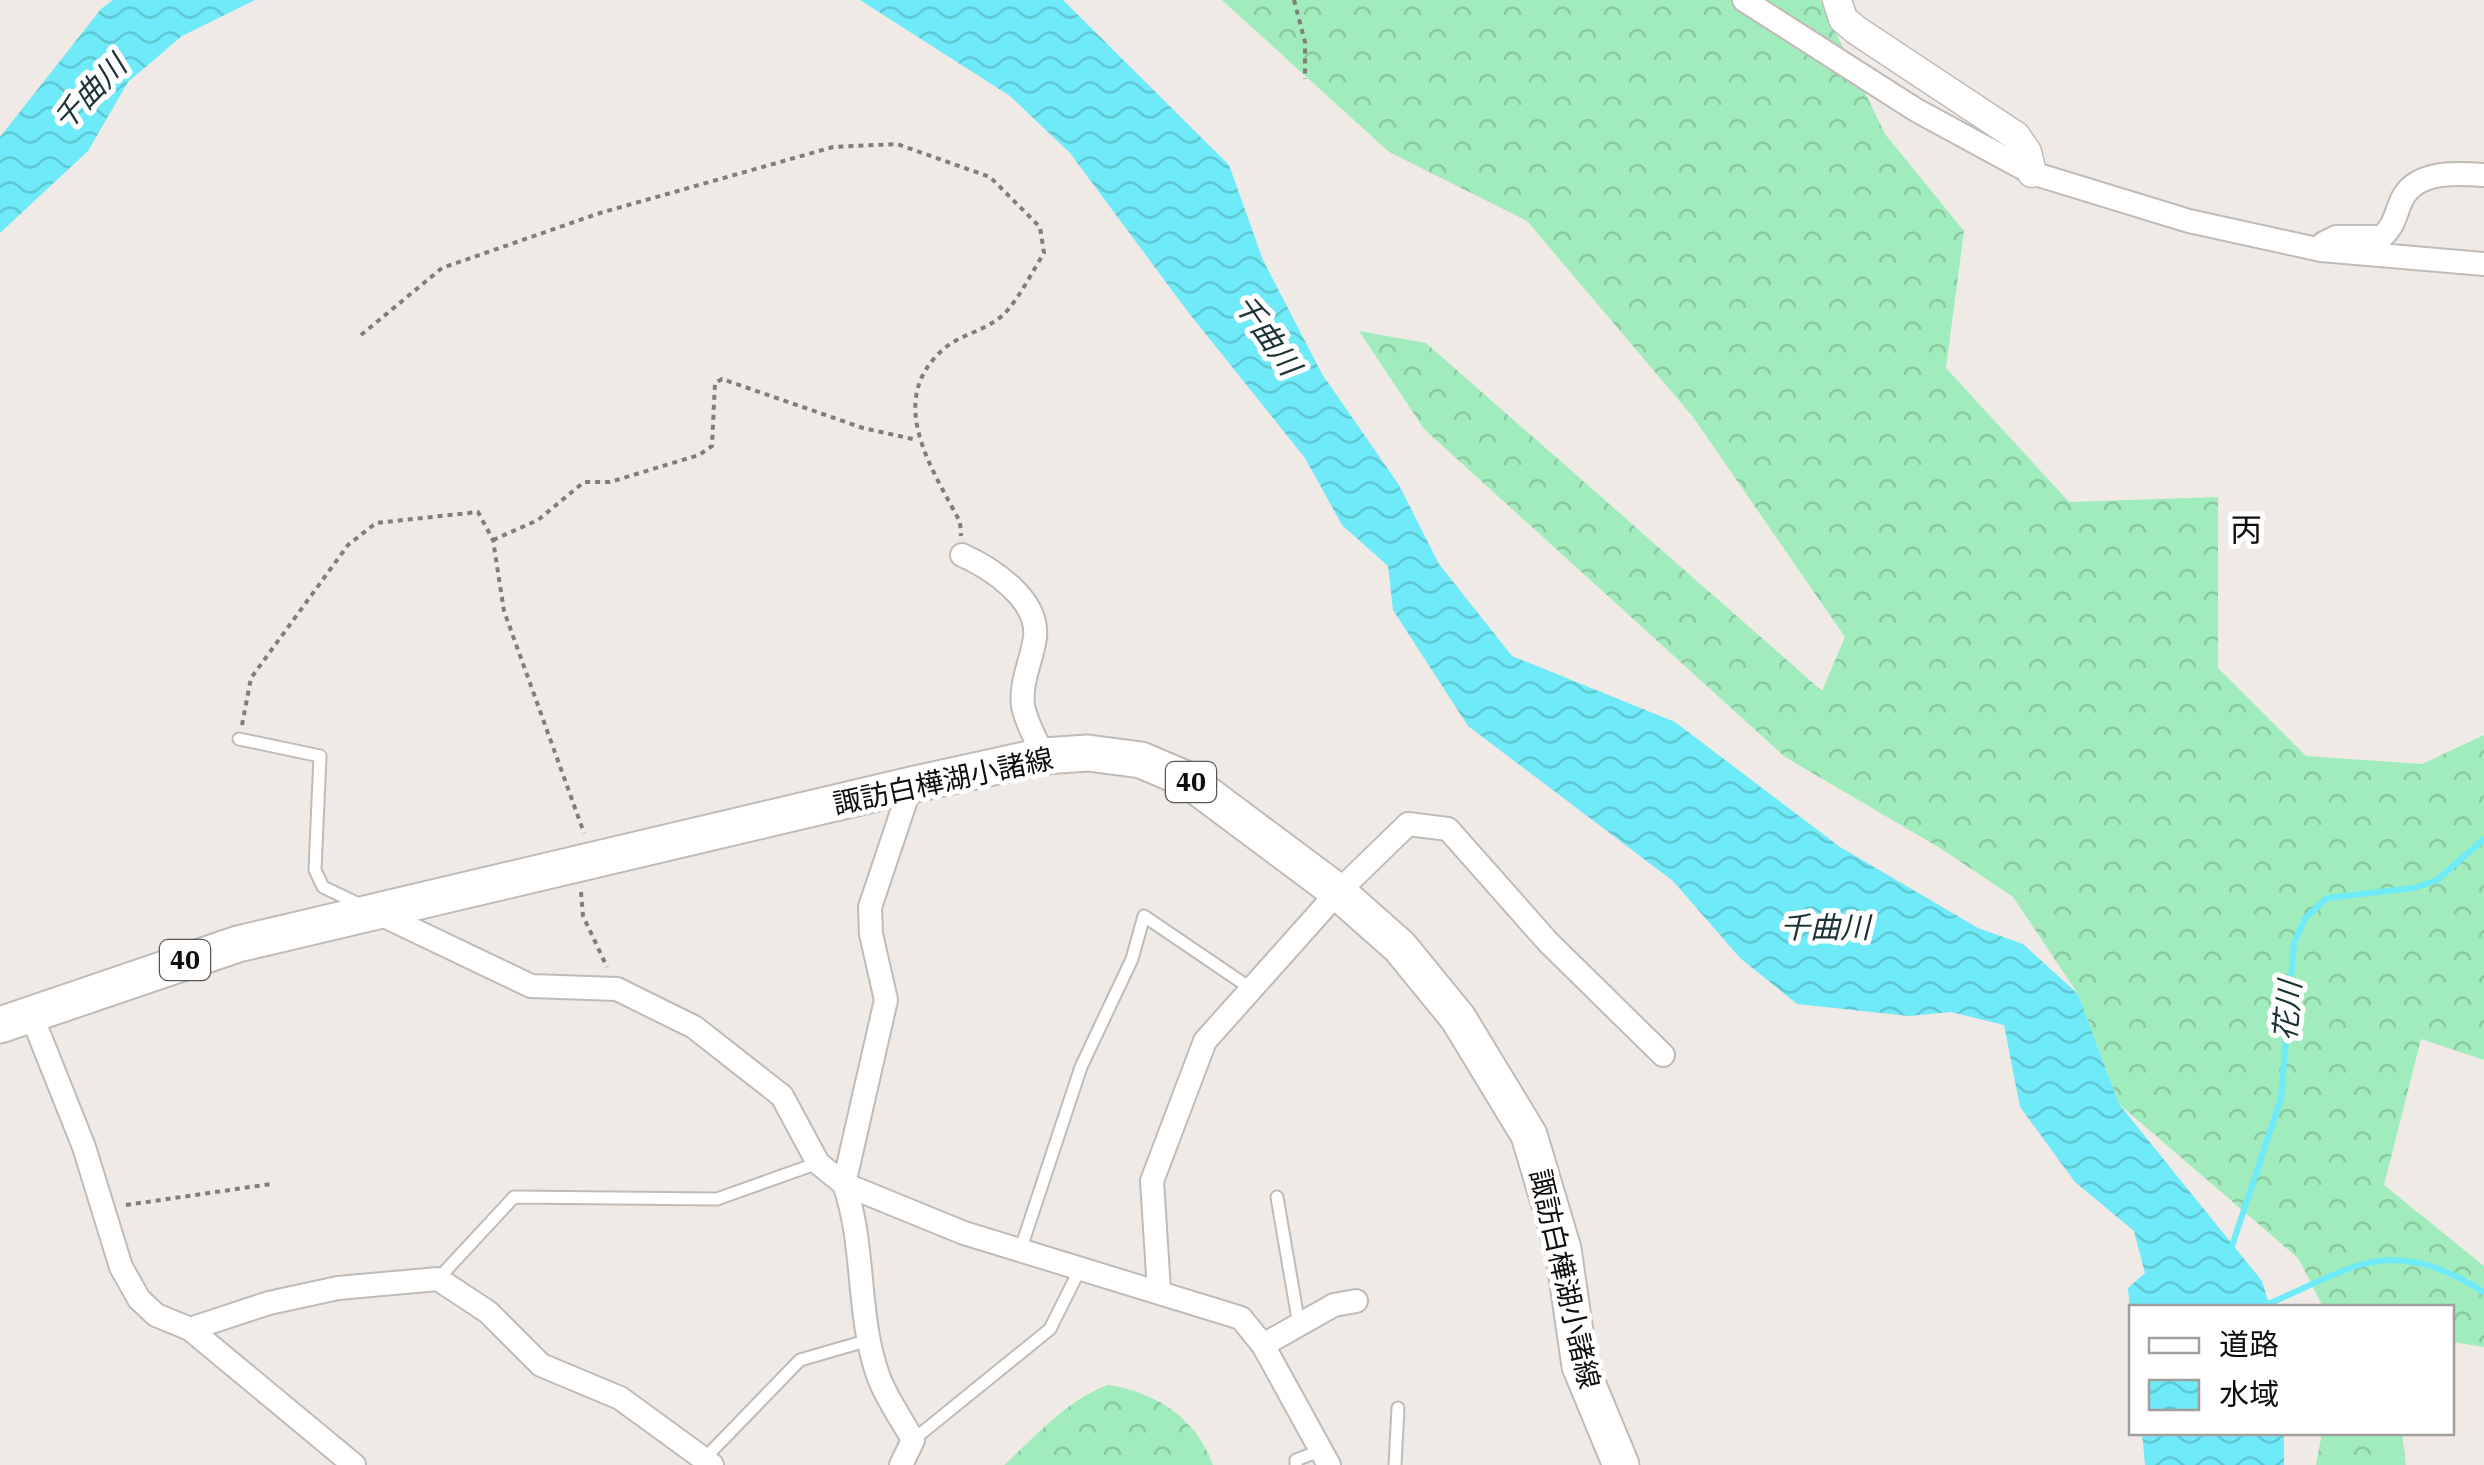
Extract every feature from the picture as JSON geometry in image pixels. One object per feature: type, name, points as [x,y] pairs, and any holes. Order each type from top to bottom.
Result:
[{"type":"main road","name":"諏訪白樺湖小諸線","points":[[16,1019],[238,944],[911,785],[1044,756],[1088,753],[1141,760],[1188,780],[1338,892],[1400,946],[1458,1018],[1529,1134],[1564,1249],[1580,1366],[1620,1465]]},
{"type":"street","points":[[1744,0],[1916,110],[2032,173],[2189,220],[2321,250],[2484,264]]},
{"type":"street","points":[[1838,0],[1843,18],[1856,30],[2016,136],[2027,152],[2032,173]]},
{"type":"street","points":[[2321,250],[2324,242],[2336,237],[2382,237],[2397,221],[2400,202],[2414,184],[2449,172],[2484,176]]},
{"type":"street","points":[[962,556],[993,569],[1029,610],[1036,634],[1024,674],[1023,707],[1044,756]]},
{"type":"street","points":[[900,1465],[913,1440],[880,1379],[870,1340],[852,1207],[844,1184],[886,1000],[870,934],[870,906],[911,785]]},
{"type":"street","points":[[1159,1290],[1152,1181],[1205,1040],[1338,892],[1408,824],[1448,829],[1548,942],[1664,1054]]},
{"type":"street","points":[[374,911],[531,986],[617,989],[694,1027],[782,1096],[818,1163],[844,1184],[1078,1271],[1159,1290],[1241,1318],[1263,1346],[1324,1458]]},
{"type":"street","points":[[16,1019],[84,1147],[121,1268],[139,1299],[156,1315],[190,1329],[354,1465]]},
{"type":"street","points":[[190,1329],[269,1303],[338,1288],[438,1279],[488,1312],[541,1364],[620,1398],[708,1461]]},
{"type":"street","points":[[1263,1346],[1334,1305],[1356,1301]]},
{"type":"lane","points":[[239,739],[320,756],[315,870],[323,887],[374,911]]},
{"type":"lane","points":[[1020,1251],[1081,1067],[1132,959],[1144,916],[1252,990]]},
{"type":"lane","points":[[438,1279],[514,1198],[716,1200],[818,1163]]},
{"type":"lane","points":[[1277,1197],[1299,1325]]},
{"type":"lane","points":[[913,1440],[1050,1329],[1078,1271]]},
{"type":"lane","points":[[708,1461],[800,1360],[870,1340]]},
{"type":"lane","points":[[1395,1465],[1398,1408]]},
{"type":"lane","points":[[1296,1465],[1296,1460],[1324,1458]]},
{"type":"path","points":[[1294,0],[1305,42],[1305,79]]},
{"type":"path","points":[[361,335],[442,268],[600,213],[833,147],[898,144],[990,178],[1040,227],[1044,253],[1006,311],[947,346],[927,366],[915,403],[917,440],[960,522],[962,556]]},
{"type":"path","points":[[492,540],[538,520],[584,482],[610,482],[700,455],[712,446],[715,382],[722,379],[862,428],[917,440]]},
{"type":"path","points":[[239,739],[250,678],[348,544],[376,523],[478,512],[492,540],[504,611],[584,826],[579,864],[583,916],[617,989]]},
{"type":"path","points":[[102,1208],[271,1184]]},
{"type":"green space","points":[[1222,0],[1820,0],[1885,134],[1964,231],[1946,368],[2069,502],[2218,497],[2218,668],[2306,756],[2422,764],[2484,735],[2484,1060],[2421,1039],[2384,1185],[2484,1266],[2484,1347],[2454,1342],[2454,1305],[2322,1305],[2299,1259],[2119,1104],[2078,994],[2013,897],[1940,848],[1785,757],[1424,429],[1359,331],[1426,343],[1822,691],[1845,637],[1693,417],[1527,221],[1389,152]]},
{"type":"green space","points":[[1108,1385],[1142,1394],[1172,1410],[1197,1434],[1213,1465],[1004,1465],[1079,1399]]},
{"type":"green space","points":[[2322,1435],[2402,1435],[2406,1465],[2316,1465]]},
{"type":"water","name":"千曲川","points":[[113,0],[255,0],[182,36],[128,82],[88,151],[0,233],[0,137],[101,9]]},
{"type":"water","name":"千曲川","points":[[860,0],[1063,0],[1229,165],[1263,260],[1322,374],[1399,485],[1439,564],[1512,656],[1675,722],[1840,847],[1978,928],[2023,944],[2078,994],[2119,1104],[2262,1281],[2269,1305],[2129,1305],[2128,1288],[2145,1273],[2134,1231],[2075,1182],[2020,1107],[2004,1025],[1951,1012],[1909,1016],[1797,1004],[1740,958],[1673,881],[1468,726],[1393,610],[1388,566],[1342,525],[1305,458],[1188,312],[1070,153],[1010,96]]},
{"type":"water","points":[[2142,1435],[2284,1435],[2284,1465],[2145,1465]]},
{"type":"waterway","name":"花川","points":[[2227,1248],[2232,1246],[2281,1098],[2294,942],[2306,917],[2327,898],[2414,888],[2437,880],[2484,839]]},
{"type":"waterway","points":[[2266,1305],[2346,1270],[2395,1260],[2450,1274],[2484,1292]]},
{"type":"district","name":"丙","points":[[2246,530]]}]
